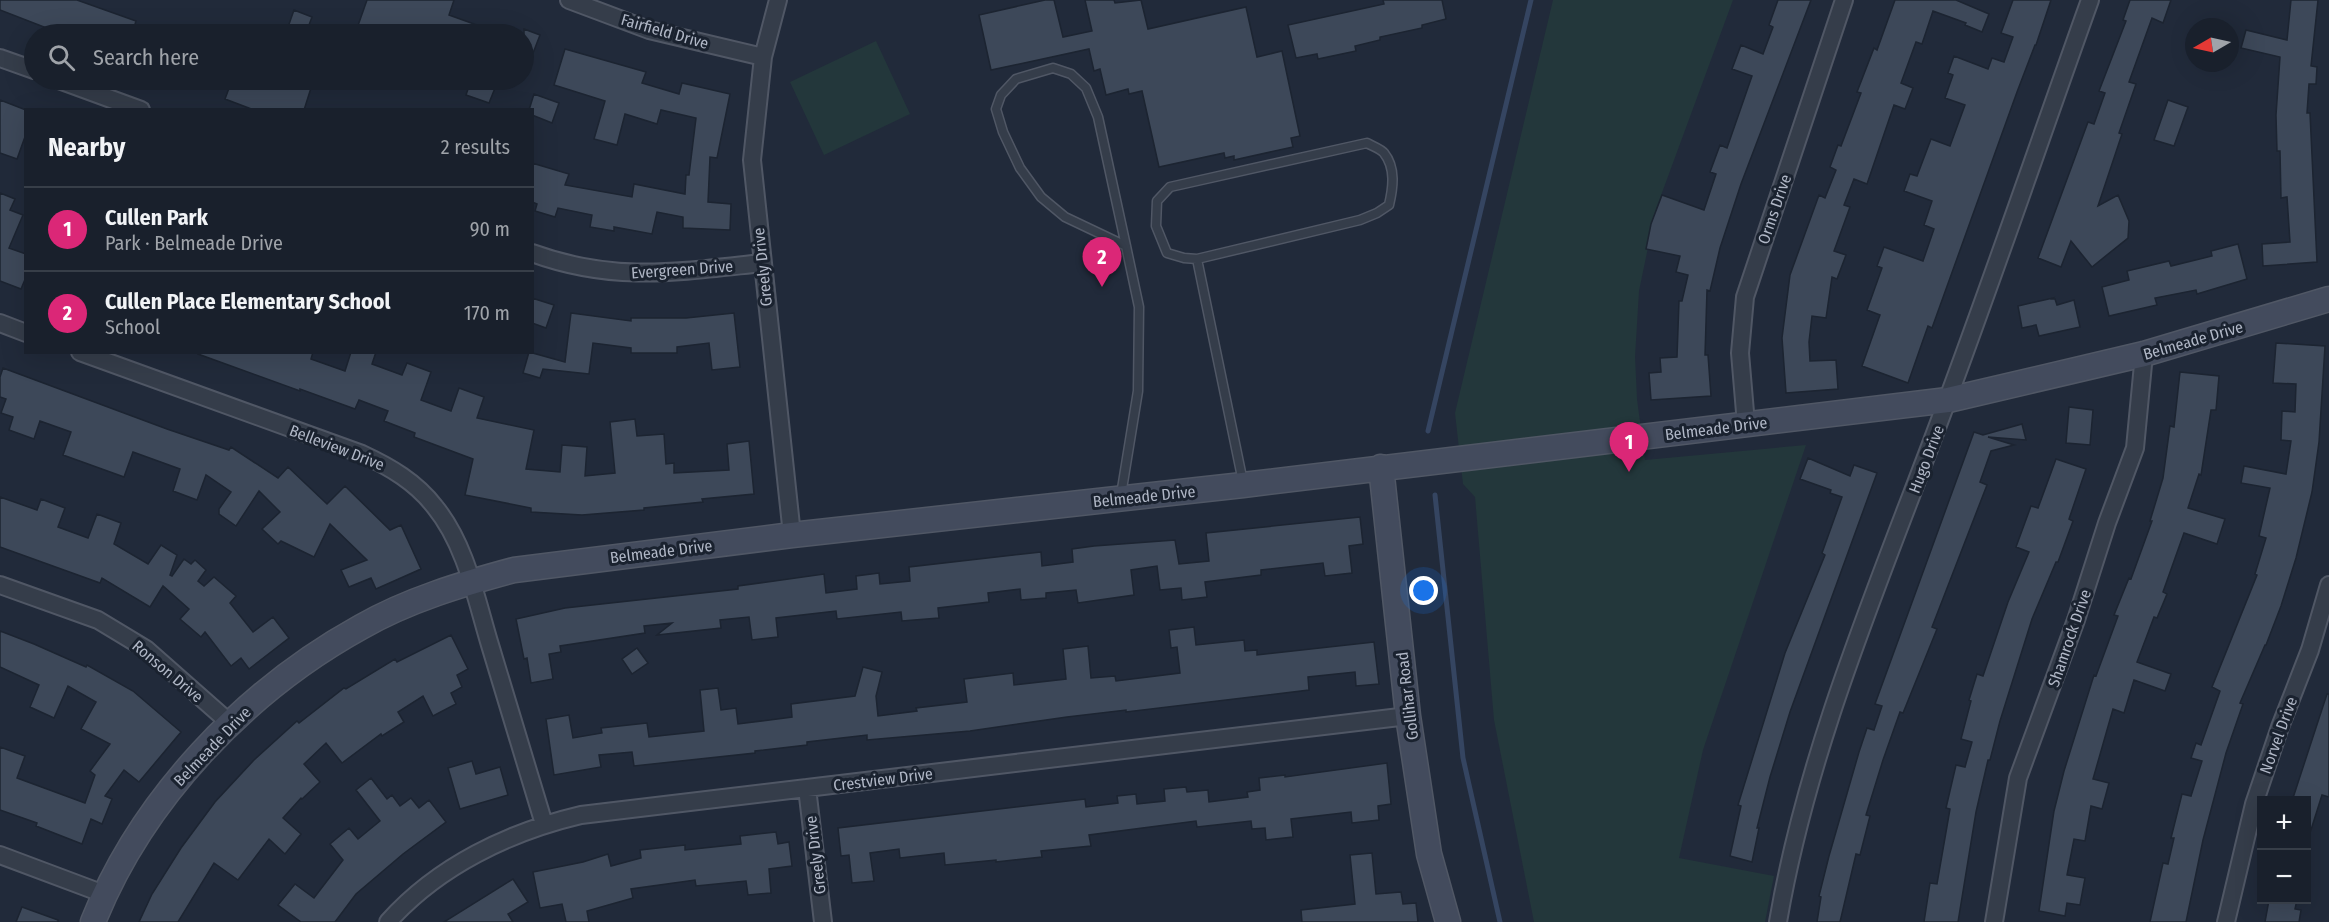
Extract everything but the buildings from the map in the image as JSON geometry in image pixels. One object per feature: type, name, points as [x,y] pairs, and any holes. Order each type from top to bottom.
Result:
[{"type":"street","name":"Fairfield Drive","points":[[568,0],[650,30],[763,57]]},
{"type":"street","name":"Greely Drive","points":[[778,0],[763,57],[752,160],[792,535]]},
{"type":"street","name":"Orms Drive","points":[[1746,424],[1740,353],[1744,297],[1844,0]]},
{"type":"street","name":"Hugo Drive","points":[[1778,922],[1797,832],[1835,698],[1948,400],[2090,0]]},
{"type":"street","points":[[0,58],[24,66]]},
{"type":"street","points":[[86,90],[136,108]]},
{"type":"street","name":"Evergreen Drive","points":[[534,254],[592,269],[623,273],[663,273],[762,263]]},
{"type":"street","name":"Belmeade Drive","points":[[93,922],[104,894],[125,854],[152,811],[182,775],[231,724],[274,685],[361,627],[414,602],[514,570],[792,535],[1244,485],[1948,400],[2145,354],[2329,299]]},
{"type":"street","points":[[0,323],[24,332]]},
{"type":"street","name":"Belleview Drive","points":[[85,354],[384,464],[409,480],[435,507],[454,539],[471,582],[544,824]]},
{"type":"street","name":"Shamrock Drive","points":[[1994,922],[2018,778],[2076,620],[2107,523],[2135,448],[2145,354]]},
{"type":"street","name":"Gollihar Road","points":[[1381,467],[1408,716],[1429,854],[1448,922]]},
{"type":"street","name":"Ronson Drive","points":[[0,585],[98,620],[146,649],[231,724]]},
{"type":"street","name":"Norvel Drive","points":[[2226,922],[2254,804],[2280,727],[2310,650],[2329,585]]},
{"type":"street","name":"Crestview Drive","points":[[388,922],[434,880],[473,856],[509,837],[544,824],[582,815],[1408,716]]},
{"type":"street","name":"Greely Drive","points":[[807,788],[823,922]]},
{"type":"street","points":[[0,855],[104,894]]},
{"type":"lane","points":[[1120,498],[1138,391],[1139,307],[1126,246],[1098,117],[1086,88],[1071,74],[1053,68],[1016,79],[1001,95],[996,109],[1003,132],[1020,168],[1041,197],[1065,217],[1126,246]]},
{"type":"lane","points":[[1367,143],[1383,152],[1392,171],[1393,189],[1389,205],[1377,213],[1360,220],[1197,259],[1184,258],[1167,252],[1156,226],[1157,201],[1170,187],[1367,143]]},
{"type":"lane","points":[[1197,259],[1244,485]]},
{"type":"green space","points":[[1553,0],[1733,0],[1656,209],[1639,291],[1635,357],[1637,399],[1645,460],[1806,445],[1703,750],[1679,858],[1774,876],[1765,922],[1534,922],[1494,720],[1475,497],[1463,484],[1455,413]]},
{"type":"green space","points":[[876,41],[910,114],[824,155],[790,82]]},
{"type":"waterway","points":[[1428,431],[1531,0]]},
{"type":"waterway","points":[[1435,495],[1463,758],[1500,922]]},
{"type":"place","name":"Cullen Place Elementary School","points":[[1102,287]]},
{"type":"place","name":"Cullen Park","points":[[1629,472]]}]
